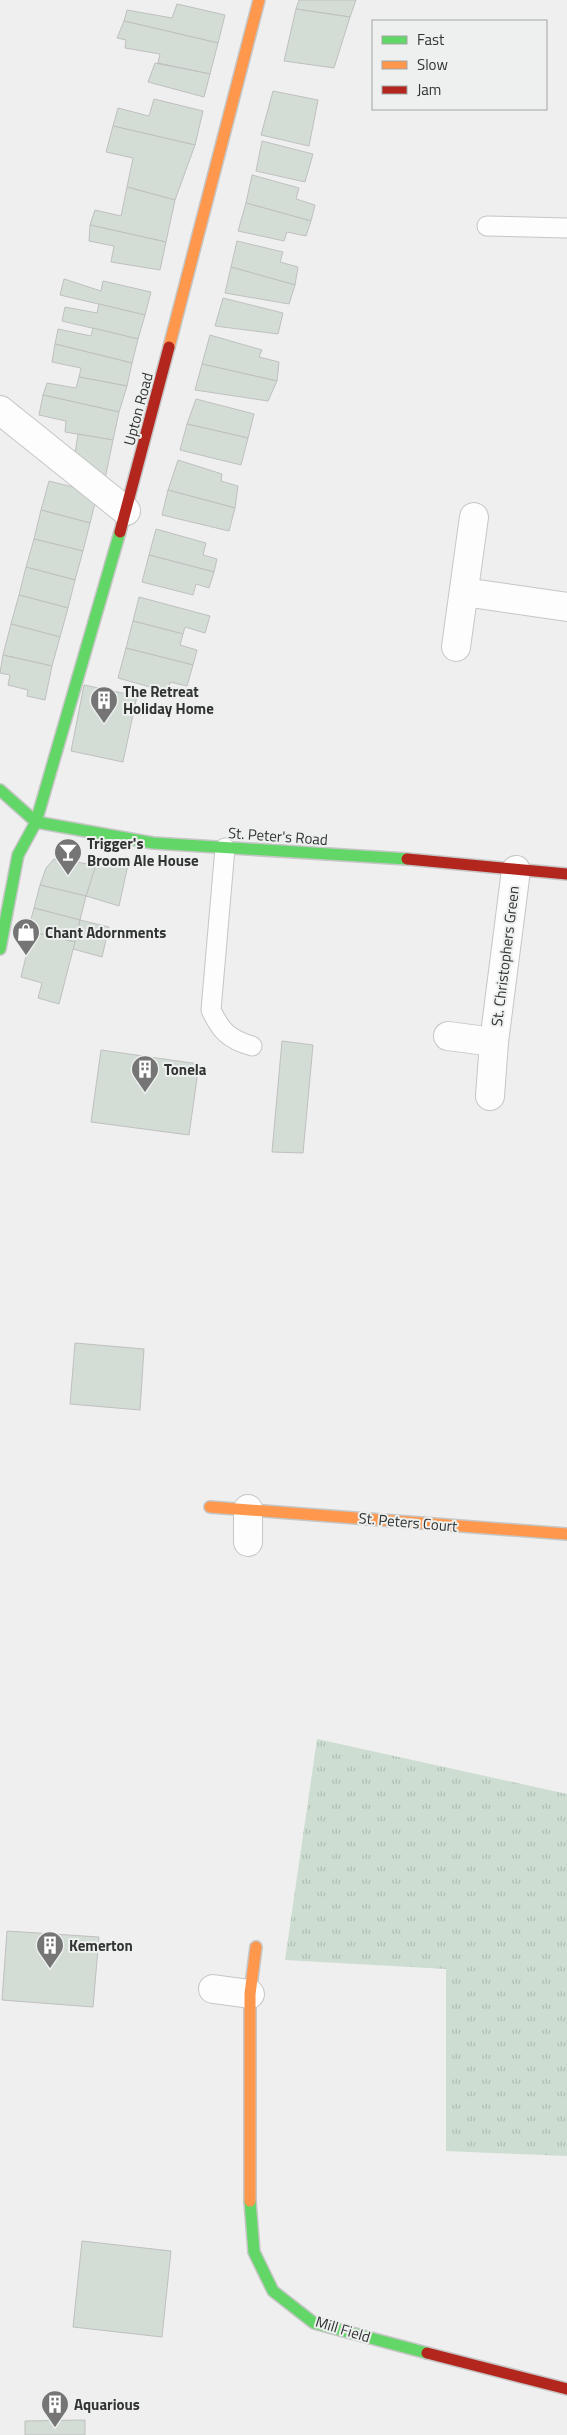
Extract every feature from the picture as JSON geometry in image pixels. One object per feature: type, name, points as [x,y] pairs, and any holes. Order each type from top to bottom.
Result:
[{"type":"street","name":"Upton Road","points":[[0,949],[18,855],[36,822],[126,511],[259,0]]},
{"type":"street","points":[[0,410],[126,511]]},
{"type":"street","points":[[456,647],[474,517]]},
{"type":"street","points":[[464,592],[567,607]]},
{"type":"street","points":[[0,790],[36,822]]},
{"type":"street","name":"St. Peter's Road","points":[[36,822],[153,843],[418,860],[567,874]]},
{"type":"street","name":"St. Christophers Green","points":[[490,1096],[494,1042],[516,870]]},
{"type":"street","name":"St. Christophers Green","points":[[448,1036],[494,1042]]},
{"type":"street","name":"St. Peters Court","points":[[210,1507],[567,1534]]},
{"type":"street","points":[[248,1509],[248,1542]]},
{"type":"street","name":"Mill Field","points":[[256,1947],[250,1994],[250,2198],[254,2252],[274,2291],[314,2323],[567,2389]]},
{"type":"street","points":[[213,1989],[250,1994]]},
{"type":"lane","points":[[487,226],[567,228]]},
{"type":"lane","points":[[225,848],[211,1010],[221,1030],[239,1042],[252,1046]]},
{"type":"green space","points":[[317,1739],[567,1794],[567,2156],[446,2151],[446,1969],[285,1960]]},
{"type":"building","points":[[299,0],[356,0],[350,17],[296,9]]},
{"type":"building","points":[[177,4],[225,15],[218,43],[124,21],[127,10],[172,18]]},
{"type":"building","points":[[296,9],[350,17],[334,68],[284,61]]},
{"type":"building","points":[[124,21],[218,43],[210,74],[158,63],[160,54],[125,48],[126,40],[117,38]]},
{"type":"building","points":[[155,63],[210,74],[204,97],[148,82]]},
{"type":"building","points":[[273,91],[318,100],[309,146],[261,135]]},
{"type":"building","points":[[154,99],[203,111],[195,145],[113,126],[118,108],[149,116]]},
{"type":"building","points":[[113,126],[195,145],[175,200],[127,187],[133,158],[106,152]]},
{"type":"building","points":[[262,141],[313,154],[305,182],[256,171]]},
{"type":"building","points":[[252,175],[299,188],[296,199],[315,205],[311,221],[246,203]]},
{"type":"building","points":[[127,187],[175,200],[166,242],[90,225],[95,210],[121,216]]},
{"type":"building","points":[[246,203],[311,221],[306,236],[287,232],[284,241],[238,231]]},
{"type":"building","points":[[90,225],[166,242],[160,270],[111,262],[114,246],[89,241]]},
{"type":"building","points":[[237,241],[283,252],[280,262],[298,267],[295,285],[231,267]]},
{"type":"building","points":[[231,267],[295,285],[289,304],[225,293]]},
{"type":"building","points":[[64,279],[101,291],[103,281],[151,292],[145,315],[60,295]]},
{"type":"building","points":[[223,298],[283,313],[278,334],[215,326]]},
{"type":"building","points":[[99,304],[145,315],[138,339],[62,321],[65,307],[97,313]]},
{"type":"building","points":[[93,328],[138,339],[132,363],[55,344],[58,329],[91,336]]},
{"type":"building","points":[[210,335],[262,350],[259,357],[279,362],[277,381],[202,364]]},
{"type":"building","points":[[55,344],[132,363],[127,386],[79,377],[81,368],[52,362]]},
{"type":"building","points":[[202,364],[277,381],[268,401],[195,390]]},
{"type":"building","points":[[79,377],[127,386],[119,412],[43,395],[47,383],[76,388]]},
{"type":"building","points":[[43,395],[119,412],[113,440],[65,432],[66,421],[39,415]]},
{"type":"building","points":[[196,399],[254,414],[248,438],[187,424]]},
{"type":"building","points":[[187,424],[248,438],[241,465],[180,450]]},
{"type":"building","points":[[78,434],[113,440],[105,479],[74,460]]},
{"type":"building","points":[[178,460],[222,474],[221,481],[238,486],[235,508],[168,490]]},
{"type":"building","points":[[49,481],[85,490],[96,499],[90,523],[41,510]]},
{"type":"building","points":[[168,490],[235,508],[229,531],[162,515]]},
{"type":"building","points":[[41,510],[90,523],[83,551],[34,539]]},
{"type":"building","points":[[156,529],[206,543],[203,555],[217,559],[214,572],[149,555]]},
{"type":"building","points":[[34,539],[83,551],[75,580],[26,567]]},
{"type":"building","points":[[149,555],[214,572],[209,588],[196,584],[193,595],[142,582]]},
{"type":"building","points":[[26,567],[75,580],[68,608],[19,595]]},
{"type":"building","points":[[19,595],[68,608],[60,637],[11,624]]},
{"type":"building","points":[[139,597],[210,616],[205,633],[185,627],[183,634],[133,621]]},
{"type":"building","points":[[133,621],[183,634],[180,645],[197,650],[193,665],[126,648]]},
{"type":"building","points":[[11,624],[60,637],[52,666],[3,655]]},
{"type":"building","points":[[126,648],[193,665],[187,686],[170,682],[168,692],[118,678]]},
{"type":"building","points":[[3,655],[52,666],[45,700],[27,696],[28,690],[8,685],[10,675],[0,673]]},
{"type":"building","name":"The Retreat Holiday Home","points":[[84,685],[137,696],[123,762],[71,751]]},
{"type":"building","points":[[97,858],[129,860],[119,906],[86,896]]},
{"type":"building","name":"Trigger's Broom Ale House","points":[[54,859],[96,865],[86,896],[40,885],[46,868]]},
{"type":"building","points":[[40,885],[86,896],[80,920],[34,908]]},
{"type":"building","points":[[34,908],[80,920],[75,942],[28,931]]},
{"type":"building","points":[[80,920],[109,927],[102,957],[73,949]]},
{"type":"building","points":[[32,932],[75,942],[59,1004],[38,998],[42,983],[21,977]]},
{"type":"building","points":[[282,1041],[313,1045],[303,1153],[272,1152]]},
{"type":"building","name":"Tonela","points":[[101,1050],[199,1064],[189,1135],[91,1122]]},
{"type":"building","points":[[75,1343],[144,1349],[140,1410],[70,1404]]},
{"type":"building","name":"Kemerton","points":[[7,1931],[99,1937],[93,2007],[2,2000]]},
{"type":"building","points":[[82,2241],[171,2251],[162,2337],[73,2327]]},
{"type":"building","name":"Aquarious","points":[[85,2420],[85,2435],[25,2435],[25,2421]]},
{"type":"traffic: fast","points":[[0,949],[18,855],[36,822],[120,532]]},
{"type":"traffic: fast","points":[[0,790],[36,822],[153,843],[407,859]]},
{"type":"traffic: fast","points":[[250,2201],[254,2252],[273,2291],[314,2323],[427,2353]]},
{"type":"traffic: slow","points":[[169,347],[259,0]]},
{"type":"traffic: slow","points":[[210,1507],[567,1534]]},
{"type":"traffic: slow","points":[[250,2201],[250,1994],[256,1947]]},
{"type":"traffic: jam","points":[[120,532],[169,347]]},
{"type":"traffic: jam","points":[[407,859],[567,874]]},
{"type":"traffic: jam","points":[[427,2353],[567,2389]]},
{"type":"place","name":"The Retreat Holiday Home","points":[[104,724]]},
{"type":"place","name":"Trigger's Broom Ale House","points":[[68,876]]},
{"type":"place","name":"Chant Adornments","points":[[26,956]]},
{"type":"place","name":"Tonela","points":[[145,1093]]},
{"type":"place","name":"Kemerton","points":[[50,1969]]},
{"type":"place","name":"Aquarious","points":[[55,2428]]}]
